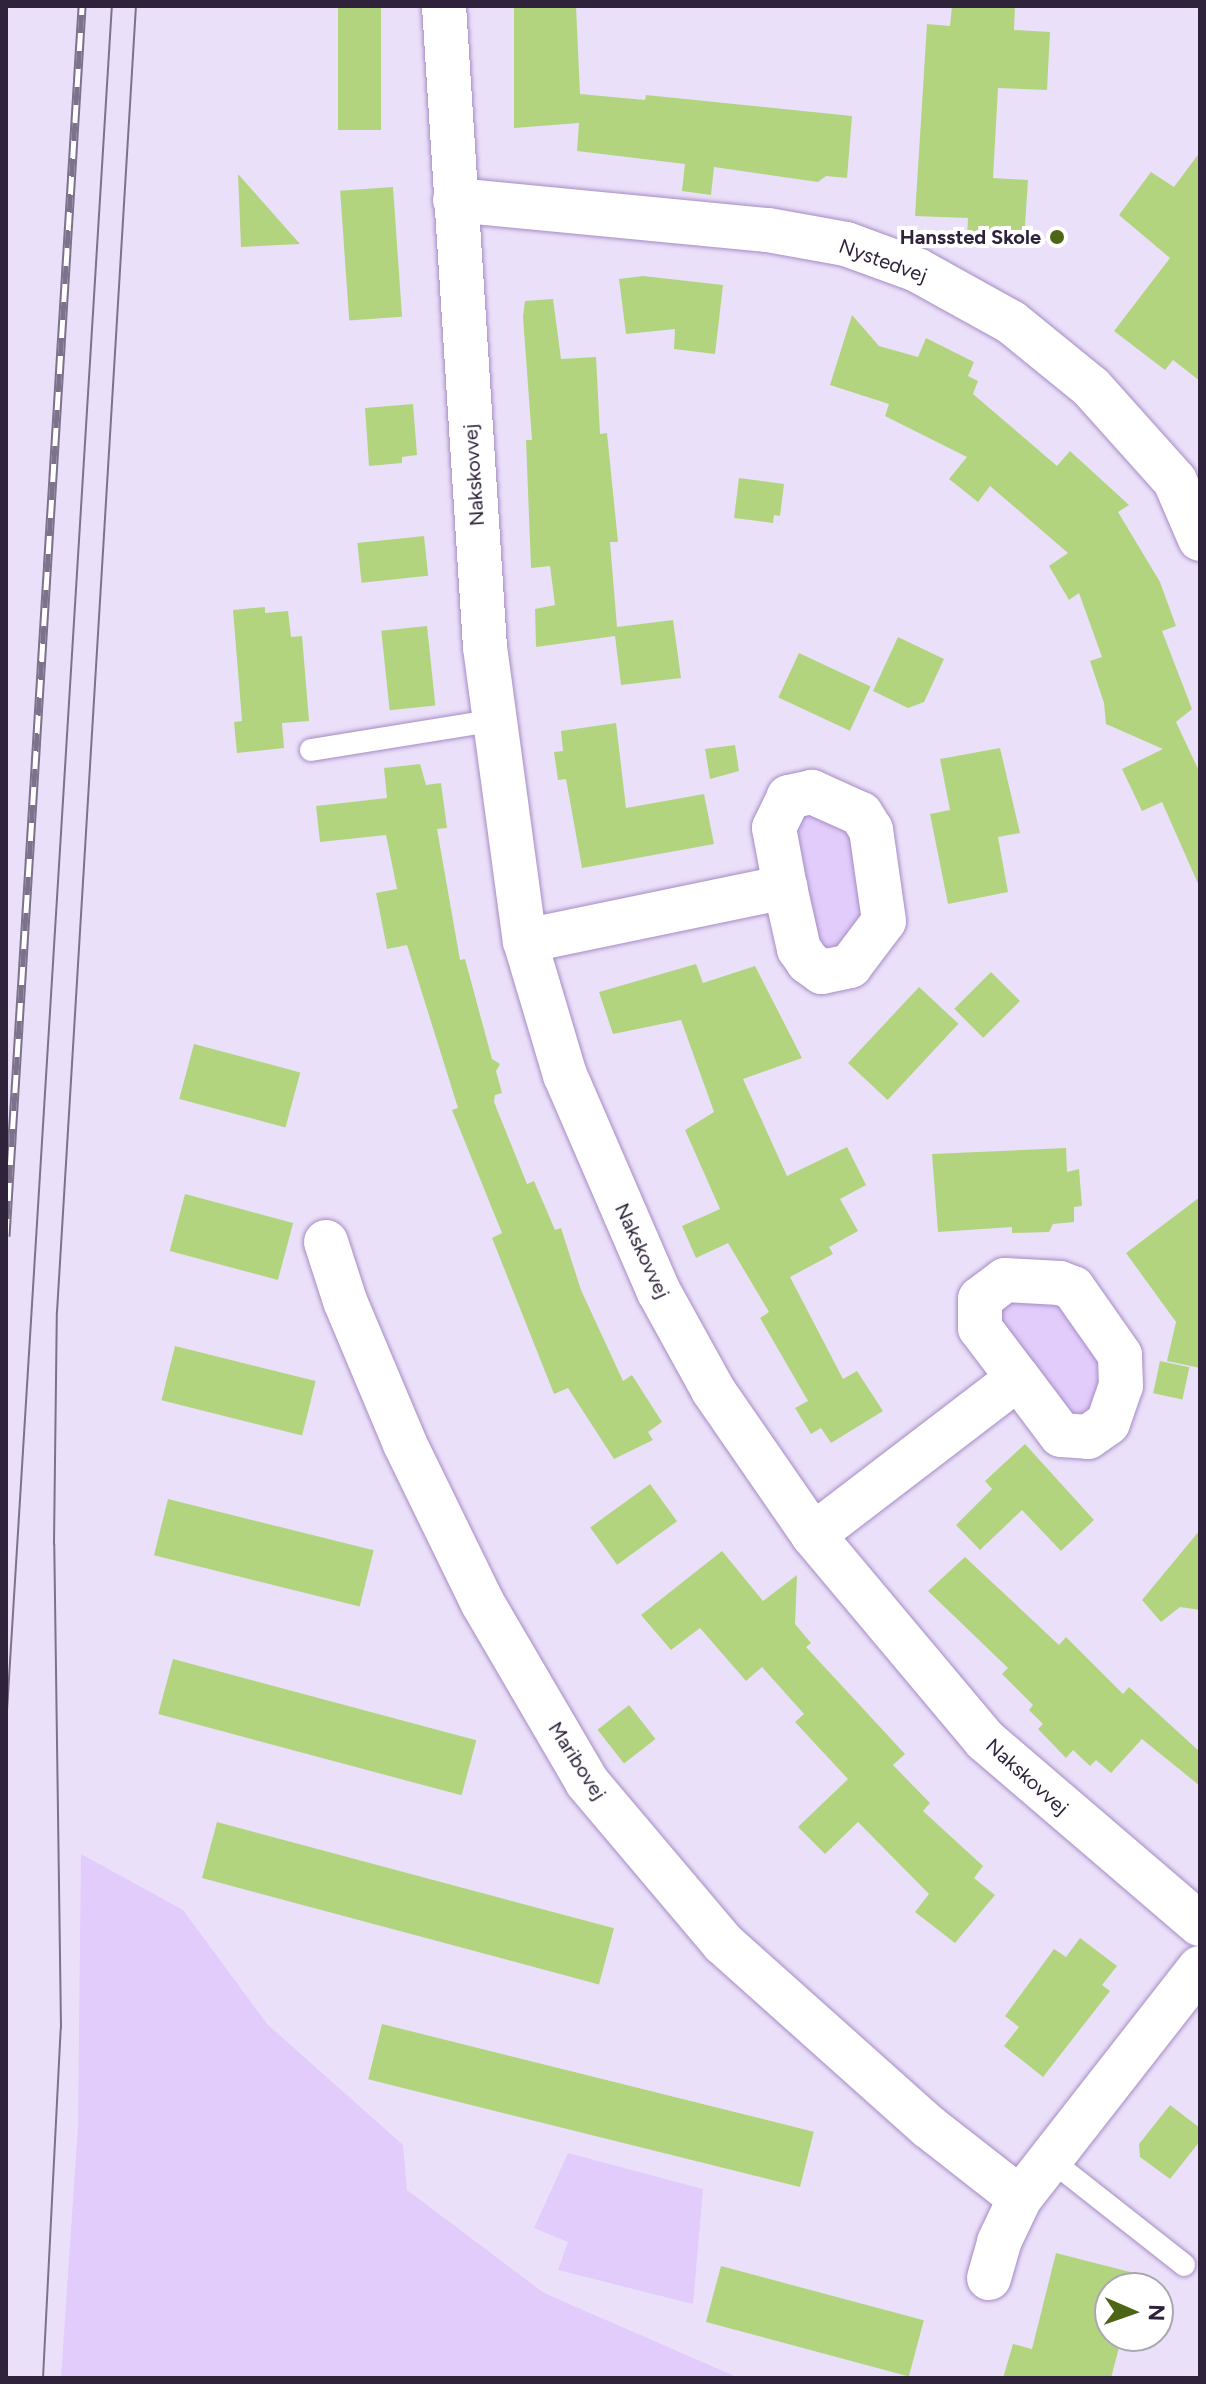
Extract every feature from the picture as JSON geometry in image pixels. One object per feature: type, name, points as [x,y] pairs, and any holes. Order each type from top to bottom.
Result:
[{"type":"street","name":"Nakskovvej","points":[[444,6],[485,647],[525,941],[565,1075],[659,1292],[713,1390],[813,1535],[985,1740],[1200,1924]]},
{"type":"street","name":"Nystedvej","points":[[455,200],[768,230],[846,244],[917,270],[1011,322],[1091,387],[1187,473],[1200,539]]},
{"type":"street","points":[[525,941],[785,887]]},
{"type":"street","name":"Maribovej","points":[[326,1242],[345,1301],[411,1457],[482,1602],[587,1782],[723,1943],[929,2127],[1020,2198]]},
{"type":"street","points":[[813,1535],[1018,1378]]},
{"type":"street","points":[[989,2278],[1020,2198],[1200,1968]]},
{"type":"lane","points":[[311,750],[496,720]]},
{"type":"lane","points":[[1052,2161],[1184,2265]]},
{"type":"shaded area","points":[[806,810],[853,827],[872,909],[834,955],[812,946],[790,820]]},
{"type":"shaded area","points":[[1051,1294],[1116,1368],[1098,1412],[1077,1421],[996,1321],[999,1302]]},
{"type":"shaded area","points":[[81,1854],[183,1910],[267,2024],[403,2145],[407,2190],[544,2293],[739,2378],[61,2378],[78,2126]]},
{"type":"shaded area","points":[[568,2153],[703,2189],[693,2304],[558,2270],[568,2242],[534,2228]]},
{"type":"building","points":[[338,6],[381,6],[381,130],[338,130]]},
{"type":"building","points":[[514,6],[576,6],[580,94],[645,100],[646,95],[852,116],[847,178],[826,176],[818,182],[714,167],[711,195],[682,191],[685,164],[577,151],[579,123],[514,128]]},
{"type":"building","points":[[952,6],[1015,6],[1014,30],[1050,32],[1047,90],[998,88],[993,178],[1028,180],[1024,240],[967,237],[968,218],[915,216],[927,24],[950,26]]},
{"type":"building","points":[[1200,152],[1200,381],[1173,360],[1165,370],[1114,331],[1170,258],[1119,215],[1151,172],[1174,187]]},
{"type":"building","points":[[238,174],[300,244],[241,247]]},
{"type":"building","points":[[393,187],[402,317],[349,320],[340,191]]},
{"type":"building","points":[[643,276],[723,285],[715,354],[674,349],[675,329],[626,334],[619,279]]},
{"type":"building","points":[[553,299],[561,359],[596,357],[600,434],[607,433],[618,542],[610,542],[617,627],[673,620],[681,678],[621,685],[615,636],[536,647],[535,609],[555,605],[550,566],[531,568],[526,440],[532,440],[523,317],[525,301]]},
{"type":"building","points":[[852,315],[879,346],[918,357],[926,338],[974,362],[968,376],[978,381],[973,394],[1057,466],[1070,451],[1129,505],[1118,512],[1160,582],[1176,626],[1162,631],[1192,709],[1176,722],[1200,773],[1200,888],[1162,802],[1142,811],[1122,769],[1163,749],[1106,724],[1104,703],[1090,661],[1102,657],[1079,593],[1069,600],[1049,566],[1068,553],[990,486],[978,502],[949,479],[967,457],[885,416],[889,404],[830,385]]},
{"type":"building","points":[[413,404],[417,455],[402,457],[402,463],[369,466],[365,408]]},
{"type":"building","points":[[739,478],[784,484],[780,516],[774,515],[773,523],[734,518]]},
{"type":"building","points":[[424,536],[428,576],[362,583],[357,543]]},
{"type":"building","points":[[265,607],[265,613],[288,611],[291,637],[302,636],[309,721],[282,723],[284,748],[237,753],[234,722],[242,721],[233,610]]},
{"type":"building","points":[[427,626],[435,706],[390,710],[381,631]]},
{"type":"building","points":[[898,637],[944,659],[924,702],[908,708],[873,691]]},
{"type":"building","points":[[799,653],[871,686],[850,731],[778,697]]},
{"type":"building","points":[[616,723],[626,808],[704,794],[714,844],[582,868],[566,779],[558,780],[554,752],[563,751],[561,731]]},
{"type":"building","points":[[735,745],[739,771],[710,779],[705,749]]},
{"type":"building","points":[[1000,748],[1020,833],[998,837],[1008,892],[948,904],[930,814],[950,810],[940,759]]},
{"type":"building","points":[[420,764],[426,785],[441,783],[447,828],[437,829],[460,960],[465,959],[492,1059],[500,1064],[496,1071],[502,1093],[495,1095],[494,1102],[527,1184],[534,1181],[555,1230],[561,1228],[581,1290],[623,1381],[632,1375],[662,1422],[648,1432],[653,1440],[614,1459],[568,1388],[554,1394],[492,1238],[502,1233],[452,1110],[458,1108],[407,945],[387,949],[376,893],[397,889],[386,835],[320,842],[316,806],[387,798],[384,768]]},
{"type":"building","points":[[696,964],[703,983],[755,966],[802,1058],[743,1079],[787,1176],[847,1147],[866,1185],[840,1199],[858,1231],[829,1247],[833,1254],[790,1277],[843,1379],[857,1371],[883,1411],[831,1443],[821,1428],[811,1434],[795,1408],[808,1401],[760,1318],[769,1312],[728,1243],[696,1258],[682,1226],[720,1209],[685,1130],[714,1112],[681,1020],[613,1034],[599,992]]},
{"type":"building","points":[[991,972],[1020,1001],[983,1038],[954,1009]]},
{"type":"building","points":[[919,987],[958,1024],[888,1100],[848,1063]]},
{"type":"building","points":[[194,1044],[300,1072],[285,1128],[179,1099]]},
{"type":"building","points":[[1066,1148],[1067,1172],[1079,1169],[1082,1206],[1074,1207],[1074,1222],[1053,1224],[1049,1232],[1012,1233],[1012,1227],[938,1232],[932,1154]]},
{"type":"building","points":[[185,1194],[293,1223],[278,1280],[170,1251]]},
{"type":"building","points":[[1200,1197],[1200,1368],[1167,1361],[1176,1322],[1126,1253]]},
{"type":"building","points":[[175,1346],[316,1381],[302,1435],[161,1400]]},
{"type":"building","points":[[1160,1361],[1189,1367],[1182,1400],[1153,1393]]},
{"type":"building","points":[[1025,1444],[1094,1520],[1061,1551],[1022,1510],[980,1550],[956,1525],[992,1489],[985,1481]]},
{"type":"building","points":[[650,1484],[677,1521],[617,1565],[590,1527]]},
{"type":"building","points":[[168,1499],[374,1550],[360,1607],[154,1555]]},
{"type":"building","points":[[1200,1530],[1200,1610],[1180,1607],[1161,1622],[1142,1600]]},
{"type":"building","points":[[722,1551],[763,1601],[797,1575],[795,1624],[811,1643],[806,1647],[905,1754],[893,1765],[930,1803],[923,1811],[983,1866],[974,1878],[995,1895],[955,1943],[915,1912],[929,1894],[858,1822],[825,1854],[798,1827],[848,1779],[795,1722],[804,1714],[762,1667],[746,1681],[700,1628],[671,1650],[641,1615]]},
{"type":"building","points":[[965,1557],[1059,1645],[1066,1637],[1123,1694],[1129,1687],[1200,1752],[1200,1786],[1142,1739],[1111,1773],[1096,1760],[1090,1766],[1073,1750],[1066,1758],[1038,1729],[1043,1724],[1029,1710],[1033,1705],[1002,1674],[1008,1668],[928,1591]]},
{"type":"building","points":[[173,1659],[476,1740],[462,1795],[158,1714]]},
{"type":"building","points":[[629,1705],[655,1739],[624,1764],[597,1730]]},
{"type":"building","points":[[217,1822],[614,1928],[599,1984],[202,1878]]},
{"type":"building","points":[[1080,1938],[1117,1966],[1102,1985],[1110,1991],[1043,2077],[1004,2046],[1019,2027],[1005,2016],[1054,1949],[1066,1957]]},
{"type":"building","points":[[382,2024],[814,2132],[800,2187],[368,2079]]},
{"type":"building","points":[[1170,2105],[1200,2128],[1200,2141],[1170,2179],[1140,2157],[1139,2144]]},
{"type":"building","points":[[1056,2253],[1130,2272],[1094,2272],[1094,2352],[1118,2352],[1111,2378],[1003,2378],[1013,2344],[1032,2349]]},
{"type":"building","points":[[721,2266],[924,2320],[909,2376],[706,2322]]},
{"type":"tram line","points":[[6,1727],[112,6]]},
{"type":"tram line","points":[[43,2378],[61,2028],[54,1544],[57,1312],[136,6]]},
{"type":"railway","points":[[6,1236],[82,6]]},
{"type":"place","name":"Hanssted Skole","points":[[1057,237]]}]
